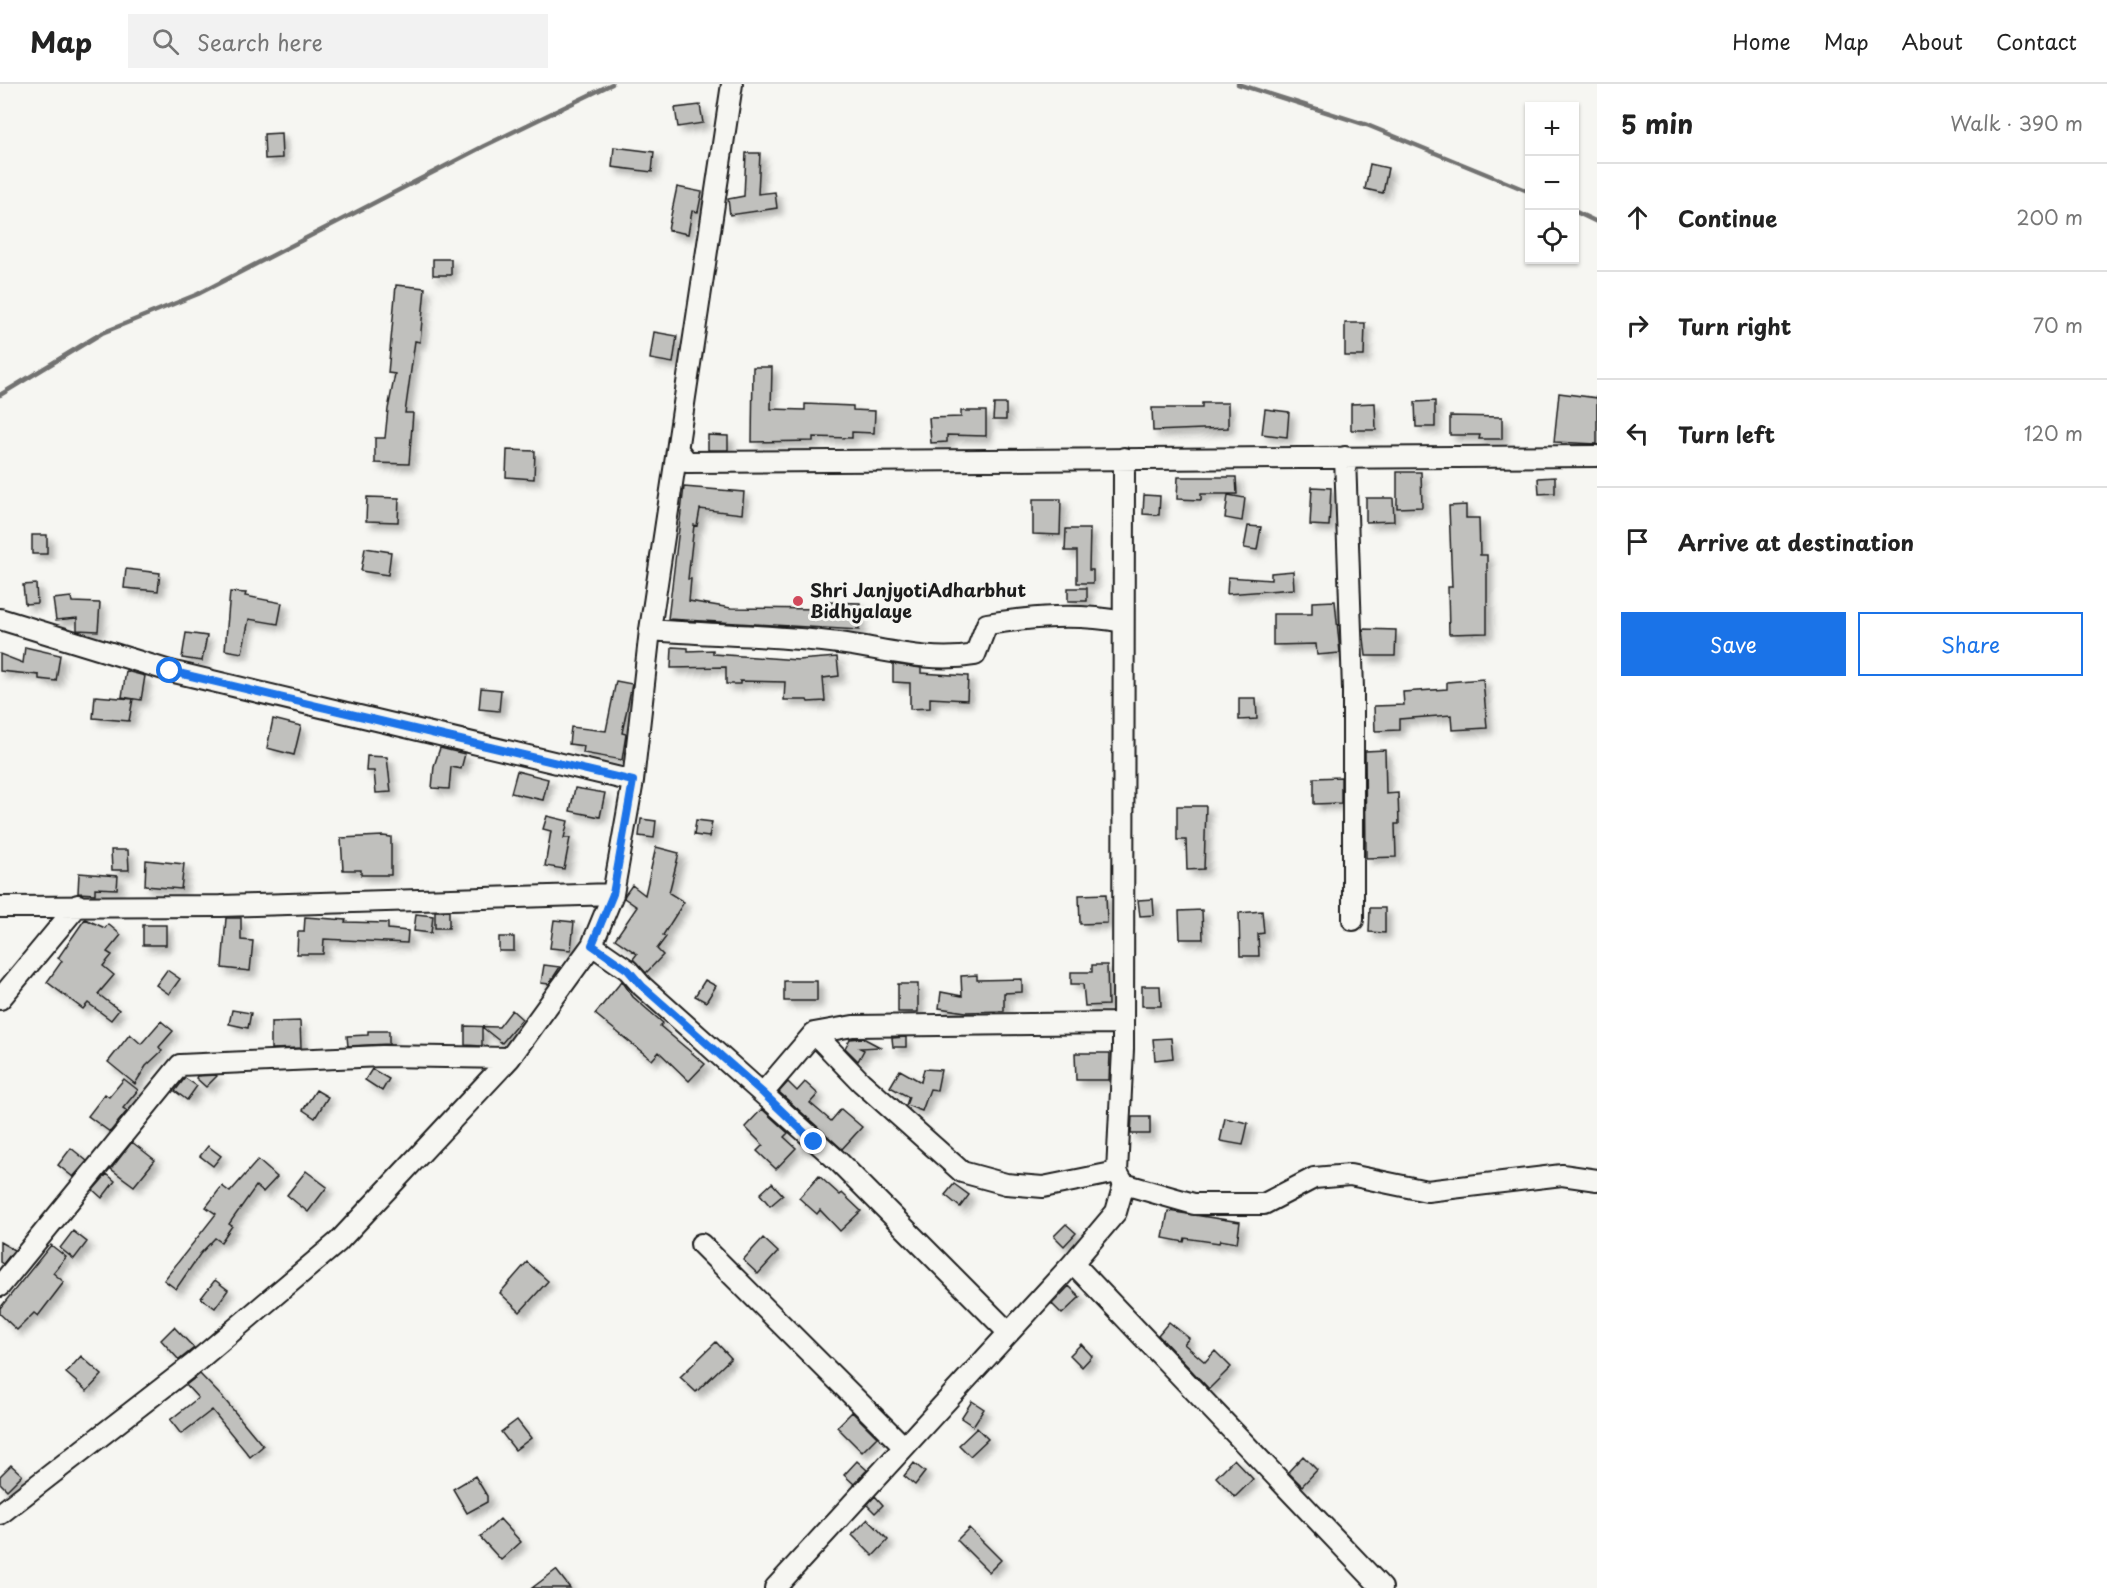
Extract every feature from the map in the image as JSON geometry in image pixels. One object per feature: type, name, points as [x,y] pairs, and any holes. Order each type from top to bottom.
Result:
[{"type":"street","points":[[0,1514],[196,1362],[338,1242],[510,1058],[592,945],[613,894],[633,781],[650,630],[732,84]]},
{"type":"street","points":[[678,450],[687,462],[1597,456]]},
{"type":"street","points":[[1346,457],[1352,677],[1353,920]]},
{"type":"street","points":[[775,1588],[1073,1263],[1116,1212],[1121,1178],[1124,458]]},
{"type":"street","points":[[650,630],[839,643],[896,655],[951,659],[975,655],[987,624],[1043,616],[1101,618],[1123,622]]},
{"type":"street","points":[[0,619],[170,671],[633,781]]},
{"type":"street","points":[[0,907],[244,906],[613,894]]},
{"type":"street","points":[[0,999],[78,905]]},
{"type":"street","points":[[592,945],[628,970],[642,986],[839,1162],[1008,1332]]},
{"type":"street","points":[[763,1093],[814,1034],[853,1026],[1121,1023]]},
{"type":"street","points":[[814,1034],[861,1082],[962,1172],[1006,1184],[1043,1186],[1121,1178],[1194,1204],[1264,1204],[1314,1178],[1350,1175],[1427,1191],[1562,1175],[1597,1180]]},
{"type":"street","points":[[0,1286],[180,1065],[382,1056],[510,1058]]},
{"type":"street","points":[[701,1244],[903,1447]]},
{"type":"street","points":[[1073,1263],[1382,1588]]},
{"type":"building","points":[[700,105],[703,123],[678,127],[675,108]]},
{"type":"building","points":[[281,133],[282,158],[265,159],[264,134]]},
{"type":"building","points":[[614,147],[654,152],[652,172],[612,167]]},
{"type":"building","points":[[746,153],[760,153],[758,194],[775,192],[777,208],[730,215],[728,199],[744,196]]},
{"type":"building","points":[[1370,164],[1388,168],[1383,193],[1365,189]]},
{"type":"building","points":[[677,187],[702,192],[698,212],[692,211],[688,234],[668,230]]},
{"type":"building","points":[[433,259],[451,259],[451,275],[433,275]]},
{"type":"building","points":[[396,285],[425,288],[420,342],[415,341],[405,413],[413,413],[409,464],[375,463],[375,438],[385,438],[395,374],[388,373]]},
{"type":"building","points":[[1345,323],[1365,323],[1364,356],[1345,356]]},
{"type":"building","points":[[654,332],[677,336],[673,363],[650,359]]},
{"type":"building","points":[[753,367],[772,367],[771,409],[805,410],[805,404],[853,406],[853,410],[875,411],[874,433],[852,432],[852,438],[813,437],[813,441],[752,442]]},
{"type":"building","points":[[1559,393],[1597,398],[1597,444],[1554,442]]},
{"type":"building","points":[[1435,401],[1435,427],[1416,427],[1415,402]]},
{"type":"building","points":[[1202,403],[1228,403],[1228,428],[1153,431],[1152,408],[1202,408]]},
{"type":"building","points":[[1375,403],[1376,430],[1351,430],[1351,404]]},
{"type":"building","points":[[994,404],[1006,404],[1006,420],[993,420]]},
{"type":"building","points":[[1265,409],[1289,412],[1287,437],[1262,434]]},
{"type":"building","points":[[961,411],[986,411],[986,436],[947,435],[947,442],[931,443],[929,418],[961,417]]},
{"type":"building","points":[[1450,416],[1502,417],[1502,439],[1479,439],[1480,435],[1450,435]]},
{"type":"building","points":[[708,435],[728,436],[728,450],[708,450]]},
{"type":"building","points":[[507,450],[535,451],[534,479],[506,477]]},
{"type":"building","points":[[1397,472],[1421,472],[1422,507],[1397,508]]},
{"type":"building","points":[[1178,477],[1236,477],[1237,494],[1201,494],[1201,500],[1177,499]]},
{"type":"building","points":[[1555,477],[1555,493],[1539,494],[1538,478]]},
{"type":"building","points":[[684,487],[744,492],[742,514],[700,509],[697,526],[694,525],[688,579],[691,579],[689,601],[731,608],[824,609],[824,602],[860,603],[859,630],[668,619]]},
{"type":"building","points":[[1312,487],[1331,488],[1329,526],[1310,525]]},
{"type":"building","points":[[1144,495],[1160,496],[1159,515],[1143,514]]},
{"type":"building","points":[[1228,495],[1245,498],[1242,521],[1225,518]]},
{"type":"building","points":[[367,497],[399,498],[398,522],[366,521]]},
{"type":"building","points":[[1366,498],[1393,498],[1394,521],[1366,522]]},
{"type":"building","points":[[1033,499],[1061,499],[1060,535],[1033,534]]},
{"type":"building","points":[[1466,505],[1466,518],[1479,518],[1480,555],[1487,555],[1487,633],[1449,634],[1448,587],[1452,587],[1449,506]]},
{"type":"building","points":[[1248,526],[1261,527],[1257,550],[1244,548]]},
{"type":"building","points":[[1066,529],[1090,529],[1089,570],[1093,570],[1093,583],[1077,583],[1077,551],[1065,551]]},
{"type":"building","points":[[32,535],[47,535],[47,554],[32,554]]},
{"type":"building","points":[[365,548],[391,552],[388,575],[361,571]]},
{"type":"building","points":[[126,569],[160,573],[158,591],[124,588]]},
{"type":"building","points":[[1293,571],[1294,589],[1227,594],[1228,577],[1271,580],[1271,573]]},
{"type":"building","points":[[36,584],[37,603],[25,604],[23,585]]},
{"type":"building","points":[[1068,588],[1087,588],[1087,601],[1068,601]]},
{"type":"building","points":[[230,592],[246,593],[245,596],[282,603],[278,624],[249,619],[242,653],[225,650]]},
{"type":"building","points":[[71,597],[72,602],[100,603],[98,631],[77,630],[77,618],[56,620],[53,599]]},
{"type":"building","points":[[1335,601],[1340,653],[1317,655],[1316,644],[1273,645],[1273,614],[1312,614],[1312,602]]},
{"type":"building","points":[[1363,629],[1396,630],[1395,656],[1366,656]]},
{"type":"building","points":[[186,633],[207,636],[202,661],[182,658]]},
{"type":"building","points":[[25,647],[60,655],[56,681],[39,679],[39,675],[0,671],[0,654],[23,663]]},
{"type":"building","points":[[672,647],[688,648],[688,651],[713,650],[713,654],[798,660],[837,657],[839,676],[823,678],[825,701],[784,700],[785,682],[740,681],[740,684],[726,684],[726,667],[671,668]]},
{"type":"building","points":[[893,664],[921,668],[921,673],[968,676],[967,700],[930,698],[930,708],[910,709],[910,683],[893,682]]},
{"type":"building","points":[[126,671],[145,676],[141,700],[122,697]]},
{"type":"building","points":[[1483,679],[1487,728],[1452,730],[1451,715],[1399,719],[1399,730],[1375,731],[1374,706],[1404,705],[1403,692],[1447,689],[1447,682]]},
{"type":"building","points":[[616,681],[632,684],[622,733],[626,734],[622,760],[583,753],[584,746],[569,744],[571,727],[606,731]]},
{"type":"building","points":[[481,688],[501,690],[499,711],[479,709]]},
{"type":"building","points":[[95,696],[133,699],[129,721],[93,718]]},
{"type":"building","points":[[1239,698],[1256,698],[1257,719],[1239,720]]},
{"type":"building","points":[[273,719],[301,726],[294,755],[267,748]]},
{"type":"building","points":[[440,748],[465,754],[461,769],[451,767],[449,789],[432,788],[434,766]]},
{"type":"building","points":[[1385,750],[1386,794],[1398,793],[1399,824],[1395,824],[1396,857],[1366,858],[1365,751]]},
{"type":"building","points":[[367,756],[387,757],[391,792],[376,793],[374,771],[366,771]]},
{"type":"building","points":[[517,771],[548,779],[543,800],[511,793]]},
{"type":"building","points":[[1341,777],[1341,803],[1314,804],[1314,778]]},
{"type":"building","points":[[575,788],[605,793],[600,817],[570,811]]},
{"type":"building","points":[[1177,806],[1206,806],[1204,869],[1187,870],[1186,840],[1177,840]]},
{"type":"building","points":[[547,816],[568,821],[564,838],[570,838],[564,869],[545,866],[551,831],[543,829]]},
{"type":"building","points":[[641,819],[656,821],[654,838],[639,836]]},
{"type":"building","points":[[696,820],[712,822],[709,837],[694,835]]},
{"type":"building","points":[[391,837],[391,875],[361,875],[361,870],[343,870],[341,838]]},
{"type":"building","points":[[656,847],[679,853],[669,893],[684,902],[663,935],[666,937],[657,949],[663,955],[646,973],[633,959],[637,954],[615,939],[637,907],[624,898],[625,895],[632,885],[645,895]]},
{"type":"building","points":[[111,850],[128,850],[129,870],[112,870]]},
{"type":"building","points":[[146,860],[184,864],[181,889],[145,886]]},
{"type":"building","points":[[79,873],[118,876],[117,889],[95,888],[95,894],[78,893]]},
{"type":"building","points":[[1106,894],[1107,923],[1080,924],[1079,895]]},
{"type":"building","points":[[1153,899],[1154,915],[1140,916],[1138,900]]},
{"type":"building","points":[[1370,908],[1385,908],[1385,933],[1369,932]]},
{"type":"building","points":[[1202,910],[1203,939],[1180,939],[1179,911]]},
{"type":"building","points":[[435,911],[449,911],[449,928],[435,928]]},
{"type":"building","points":[[1262,911],[1264,933],[1258,934],[1259,956],[1240,956],[1239,913]]},
{"type":"building","points":[[416,914],[433,916],[431,933],[414,931]]},
{"type":"building","points":[[305,917],[346,920],[345,922],[388,923],[388,929],[408,931],[407,943],[324,939],[323,954],[297,954],[298,932],[304,932]]},
{"type":"building","points":[[226,918],[241,918],[241,940],[253,941],[250,971],[222,968]]},
{"type":"building","points":[[85,919],[105,928],[108,924],[121,935],[107,952],[112,955],[103,966],[114,975],[98,994],[119,1010],[111,1020],[88,1003],[83,1009],[47,982],[62,961],[58,958]]},
{"type":"building","points":[[554,920],[574,922],[571,950],[550,948]]},
{"type":"building","points":[[143,925],[166,925],[166,945],[143,945]]},
{"type":"building","points":[[499,937],[514,937],[514,951],[499,951]]},
{"type":"building","points":[[544,965],[560,967],[549,984],[541,983]]},
{"type":"building","points":[[1092,965],[1107,965],[1108,1005],[1085,1006],[1083,984],[1071,984],[1071,972],[1092,972]]},
{"type":"building","points":[[167,970],[180,979],[169,994],[156,985]]},
{"type":"building","points":[[977,975],[977,980],[1022,979],[1022,992],[1004,993],[1004,1011],[966,1012],[939,1008],[941,992],[962,996],[961,976]]},
{"type":"building","points":[[705,980],[716,986],[706,1002],[695,996]]},
{"type":"building","points":[[622,981],[633,997],[663,1023],[660,1026],[705,1064],[689,1081],[659,1052],[652,1060],[595,1014]]},
{"type":"building","points":[[784,981],[817,981],[817,1001],[784,1001]]},
{"type":"building","points":[[898,984],[918,984],[918,1012],[898,1012]]},
{"type":"building","points":[[1142,986],[1160,986],[1161,1006],[1142,1006]]},
{"type":"building","points":[[232,1010],[251,1013],[248,1028],[229,1024]]},
{"type":"building","points":[[512,1010],[522,1019],[502,1043],[482,1027],[482,1046],[465,1045],[465,1026],[499,1027]]},
{"type":"building","points":[[161,1021],[173,1031],[159,1047],[162,1051],[146,1066],[135,1084],[108,1062],[130,1034],[141,1044]]},
{"type":"building","points":[[300,1021],[301,1048],[271,1049],[271,1022]]},
{"type":"building","points":[[368,1031],[389,1031],[389,1044],[348,1046],[347,1036],[368,1035]]},
{"type":"building","points":[[906,1037],[906,1047],[893,1047],[892,1038]]},
{"type":"building","points":[[863,1038],[880,1047],[860,1048],[864,1050],[858,1061],[845,1048],[850,1039]]},
{"type":"building","points":[[1171,1038],[1173,1058],[1155,1060],[1153,1039]]},
{"type":"building","points":[[1075,1053],[1110,1053],[1109,1080],[1076,1080]]},
{"type":"building","points":[[372,1069],[389,1079],[382,1091],[365,1080]]},
{"type":"building","points":[[924,1069],[941,1070],[937,1090],[930,1089],[922,1111],[906,1105],[909,1097],[890,1087],[900,1070],[921,1082]]},
{"type":"building","points":[[197,1076],[217,1076],[206,1087],[196,1078]]},
{"type":"building","points":[[185,1078],[197,1086],[187,1100],[175,1091]]},
{"type":"building","points":[[124,1079],[138,1090],[123,1108],[127,1111],[110,1132],[88,1116],[105,1094],[109,1097]]},
{"type":"building","points":[[788,1082],[797,1091],[805,1082],[818,1094],[810,1103],[831,1121],[841,1109],[862,1127],[842,1149],[779,1092]]},
{"type":"building","points":[[316,1090],[328,1097],[315,1118],[303,1110]]},
{"type":"building","points":[[762,1109],[788,1133],[784,1137],[796,1148],[776,1169],[757,1151],[763,1145],[745,1127]]},
{"type":"building","points":[[1132,1117],[1150,1117],[1150,1134],[1131,1134]]},
{"type":"building","points":[[1225,1118],[1248,1123],[1243,1145],[1220,1141]]},
{"type":"building","points":[[132,1142],[155,1160],[134,1186],[111,1169]]},
{"type":"building","points":[[208,1146],[221,1156],[213,1166],[200,1156]]},
{"type":"building","points":[[71,1148],[87,1161],[73,1177],[58,1165]]},
{"type":"building","points":[[258,1160],[277,1177],[263,1192],[256,1186],[229,1224],[232,1226],[221,1242],[215,1238],[200,1254],[176,1289],[164,1280],[216,1214],[206,1207],[222,1186],[230,1192]]},
{"type":"building","points":[[306,1171],[327,1187],[308,1212],[287,1195]]},
{"type":"building","points":[[107,1174],[115,1181],[102,1198],[93,1190]]},
{"type":"building","points":[[819,1176],[861,1211],[840,1231],[820,1210],[817,1214],[799,1198]]},
{"type":"building","points":[[772,1183],[783,1195],[770,1206],[760,1194]]},
{"type":"building","points":[[954,1184],[969,1195],[960,1207],[945,1195]]},
{"type":"building","points":[[1168,1211],[1240,1222],[1237,1243],[1185,1238],[1184,1242],[1163,1238]]},
{"type":"building","points":[[1066,1224],[1076,1233],[1064,1246],[1054,1236]]},
{"type":"building","points":[[73,1231],[87,1242],[74,1259],[60,1248]]},
{"type":"building","points":[[763,1238],[778,1252],[758,1274],[743,1260]]},
{"type":"building","points":[[0,1242],[14,1250],[3,1264],[0,1262]]},
{"type":"building","points":[[51,1245],[66,1257],[53,1273],[64,1282],[38,1316],[34,1313],[17,1330],[0,1314],[0,1308]]},
{"type":"building","points":[[527,1262],[548,1281],[520,1312],[500,1293]]},
{"type":"building","points":[[215,1280],[228,1290],[215,1308],[201,1298]]},
{"type":"building","points":[[1069,1286],[1080,1297],[1062,1314],[1052,1304]]},
{"type":"building","points":[[1169,1322],[1189,1338],[1184,1344],[1205,1362],[1215,1351],[1231,1367],[1209,1389],[1158,1335]]},
{"type":"building","points":[[174,1327],[194,1348],[179,1360],[161,1340]]},
{"type":"building","points":[[716,1342],[731,1358],[696,1392],[680,1377]]},
{"type":"building","points":[[1081,1344],[1092,1356],[1082,1367],[1070,1355]]},
{"type":"building","points":[[81,1356],[102,1375],[87,1391],[66,1373]]},
{"type":"building","points":[[200,1374],[263,1446],[250,1457],[212,1410],[181,1434],[170,1420],[198,1398],[186,1385]]},
{"type":"building","points":[[972,1401],[984,1409],[973,1426],[961,1418]]},
{"type":"building","points":[[852,1412],[877,1437],[862,1452],[837,1427]]},
{"type":"building","points":[[517,1420],[531,1438],[515,1450],[501,1432]]},
{"type":"building","points":[[977,1428],[988,1439],[970,1456],[959,1445]]},
{"type":"building","points":[[1303,1456],[1317,1470],[1302,1486],[1288,1472]]},
{"type":"building","points":[[1234,1459],[1253,1479],[1235,1497],[1216,1477]]},
{"type":"building","points":[[857,1461],[867,1470],[854,1484],[844,1475]]},
{"type":"building","points":[[914,1463],[925,1472],[915,1485],[904,1476]]},
{"type":"building","points":[[11,1465],[22,1475],[7,1490],[0,1483],[0,1476]]},
{"type":"building","points":[[475,1476],[487,1496],[487,1502],[467,1513],[453,1489]]},
{"type":"building","points":[[875,1496],[883,1505],[875,1513],[867,1505]]},
{"type":"building","points":[[500,1519],[521,1542],[501,1560],[480,1537]]},
{"type":"building","points":[[868,1519],[888,1540],[873,1556],[852,1535]]},
{"type":"building","points":[[969,1528],[1001,1560],[989,1572],[957,1540]]},
{"type":"building","points":[[556,1570],[570,1588],[532,1588]]},
{"type":"waterway","points":[[0,395],[102,333],[198,294],[484,146],[612,84]]},
{"type":"waterway","points":[[1238,84],[1367,125],[1525,190]]},
{"type":"waterway","points":[[1579,213],[1597,222]]},
{"type":"place","name":"Shri JanjyotiAdharbhut Bidhyalaye","points":[[798,601]]},
{"type":"route","points":[[170,671],[633,781],[613,894],[592,945],[628,970],[642,986],[763,1093],[814,1142]]}]
